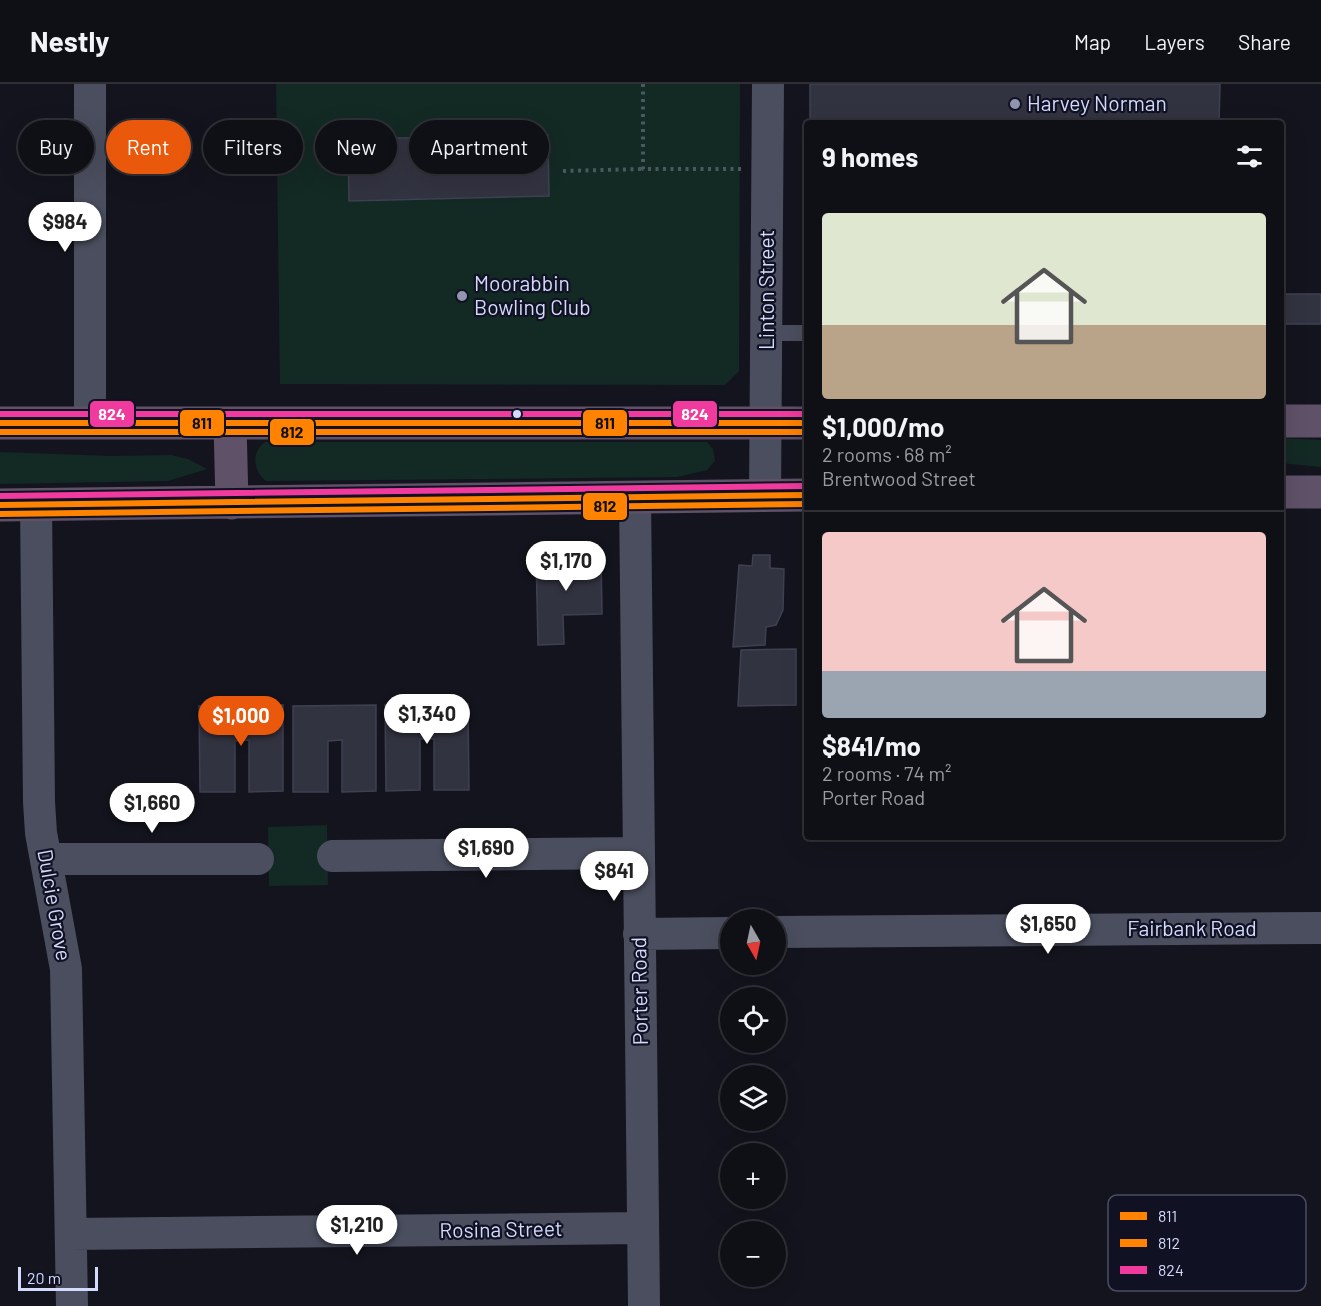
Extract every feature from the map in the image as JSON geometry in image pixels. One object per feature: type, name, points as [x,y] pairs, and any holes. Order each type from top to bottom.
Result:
[{"type":"highway","points":[[1284,421],[1321,421]]},
{"type":"highway","points":[[0,423],[804,423]]},
{"type":"highway","points":[[230,423],[232,502]]},
{"type":"highway","points":[[1284,492],[1321,492]]},
{"type":"highway","points":[[0,505],[804,495]]},
{"type":"street","points":[[90,84],[90,423]]},
{"type":"street","name":"Linton Street","points":[[765,495],[768,84]]},
{"type":"street","name":"Porter Road","points":[[635,497],[644,1306]]},
{"type":"street","name":"Dulcie Grove","points":[[36,504],[39,802],[46,859],[66,969],[72,1306]]},
{"type":"street","points":[[333,856],[638,853]]},
{"type":"street","points":[[46,859],[258,859]]},
{"type":"street","name":"Fairbank Road","points":[[786,932],[1321,928]]},
{"type":"street","points":[[639,933],[720,933]]},
{"type":"street","name":"Rosina Street","points":[[72,1234],[642,1228]]},
{"type":"lane","points":[[766,333],[804,333]]},
{"type":"path","points":[[642,84],[643,169]]},
{"type":"path","points":[[563,171],[741,170]]},
{"type":"green space","name":"Moorabbin Bowling Club","points":[[276,84],[740,84],[739,371],[725,385],[280,384],[277,174],[303,174],[303,120],[276,120]]},
{"type":"green space","points":[[1284,438],[1321,440],[1321,467],[1284,463]]},
{"type":"green space","points":[[265,442],[707,442],[713,449],[715,461],[707,470],[677,477],[266,481],[258,472],[255,462],[257,451]]},
{"type":"green space","points":[[0,452],[111,456],[171,455],[188,459],[207,469],[168,481],[0,484]]},
{"type":"green space","points":[[327,825],[328,885],[269,886],[268,827]]},
{"type":"building","name":"Harvey Norman","points":[[810,84],[1220,84],[1219,120],[810,120]]},
{"type":"building","points":[[397,138],[409,138],[409,174],[549,174],[549,196],[349,201],[349,174],[397,174]]},
{"type":"building","points":[[1284,294],[1321,294],[1321,324],[1284,324]]},
{"type":"building","points":[[601,554],[602,614],[563,615],[564,644],[538,645],[536,556]]},
{"type":"building","points":[[753,555],[770,555],[770,568],[784,569],[783,610],[776,625],[766,627],[765,645],[733,647],[739,565],[752,566]]},
{"type":"building","points":[[796,649],[796,705],[738,706],[741,650]]},
{"type":"building","points":[[468,704],[469,790],[434,790],[434,739],[420,739],[420,790],[386,791],[385,705]]},
{"type":"building","points":[[283,705],[283,791],[249,792],[249,740],[235,741],[235,792],[200,792],[199,706]]},
{"type":"building","points":[[376,705],[376,791],[342,792],[342,740],[328,741],[328,792],[293,792],[293,706]]},
{"type":"transit line","name":"824","points":[[0,414],[804,414]]},
{"type":"transit line","name":"811","points":[[0,423],[804,423]]},
{"type":"transit line","name":"812","points":[[0,432],[804,432]]},
{"type":"transit line","name":"824","points":[[0,496],[804,486]]},
{"type":"transit line","name":"811","points":[[0,505],[804,495]]},
{"type":"transit line","name":"812","points":[[0,514],[804,504]]},
{"type":"place","name":"Harvey Norman","points":[[1015,104]]},
{"type":"place","name":"Moorabbin Bowling Club","points":[[462,296]]}]
